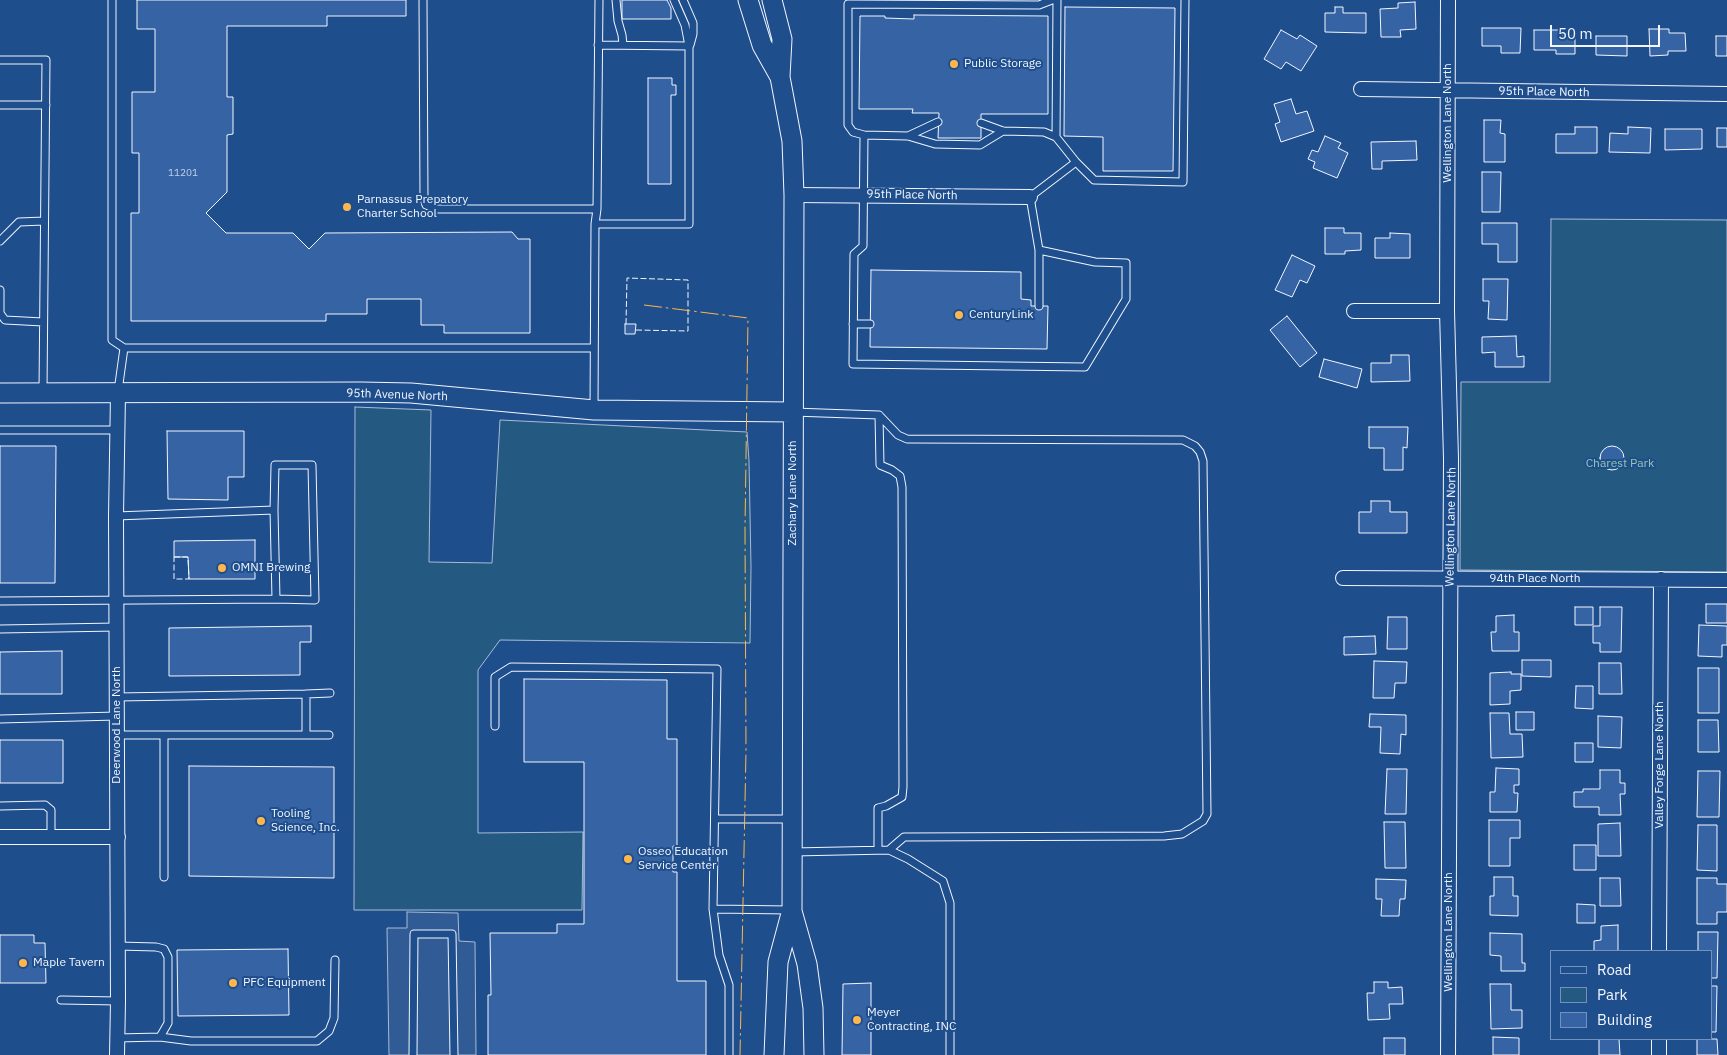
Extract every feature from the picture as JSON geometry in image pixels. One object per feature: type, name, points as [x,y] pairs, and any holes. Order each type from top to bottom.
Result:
[{"type":"main road","name":"Zachary Lane North","points":[[748,0],[762,45],[780,77]]},
{"type":"main road","name":"Zachary Lane North","points":[[772,0],[782,40],[780,77],[792,141],[794,195],[792,910],[778,962],[774,1055]]},
{"type":"main road","name":"95th Avenue North","points":[[0,393],[410,393],[594,410],[793,412]]},
{"type":"main road","name":"Zachary Lane North","points":[[792,910],[807,964],[813,1008],[814,1055]]},
{"type":"street","name":"Wellington Lane North","points":[[1448,0],[1447,311],[1451,410],[1448,1055]]},
{"type":"street","name":"95th Place North","points":[[1361,89],[1727,94]]},
{"type":"street","name":"95th Place North","points":[[794,195],[1030,197]]},
{"type":"street","points":[[1354,311],[1447,311]]},
{"type":"street","name":"Deerwood Lane North","points":[[117,1055],[118,735],[116,516],[118,394]]},
{"type":"street","name":"94th Place North","points":[[1343,578],[1727,580]]},
{"type":"street","name":"Valley Forge Lane North","points":[[1659,950],[1661,579]]},
{"type":"street","points":[[0,837],[118,837]]},
{"type":"street","points":[[1659,1040],[1659,1055]]},
{"type":"lane","points":[[112,0],[112,340],[124,348],[594,348]]},
{"type":"lane","points":[[423,0],[424,198],[426,205],[436,209],[597,209]]},
{"type":"lane","points":[[594,410],[599,0]]},
{"type":"lane","points":[[616,0],[623,45]]},
{"type":"lane","points":[[595,224],[689,224],[689,46],[685,25],[674,0]]},
{"type":"lane","points":[[683,0],[693,23],[693,34],[689,46]]},
{"type":"lane","points":[[1003,131],[980,145],[936,144],[908,136],[864,135],[853,132],[848,124],[848,4],[1039,5],[1052,0]]},
{"type":"lane","points":[[1056,137],[1057,0]]},
{"type":"lane","points":[[981,123],[1003,131],[1044,132],[1056,137],[1076,162],[1094,180],[1183,182],[1185,0]]},
{"type":"lane","points":[[598,45],[689,46]]},
{"type":"lane","points":[[0,60],[46,60],[43,394]]},
{"type":"lane","points":[[0,105],[46,105]]},
{"type":"lane","points":[[908,136],[938,122]]},
{"type":"lane","points":[[864,135],[863,246],[854,254],[853,364],[1086,367],[1126,298],[1126,263],[1095,262],[1039,250]]},
{"type":"lane","points":[[1039,306],[1039,250],[1030,197],[1076,162]]},
{"type":"lane","points":[[0,241],[19,222],[44,221]]},
{"type":"lane","points":[[0,290],[0,313],[5,320],[43,322]]},
{"type":"lane","points":[[853,324],[870,324]]},
{"type":"lane","points":[[118,394],[124,348]]},
{"type":"lane","points":[[793,412],[879,415],[898,435],[907,439],[1183,440],[1195,446],[1200,452],[1203,461],[1207,814],[1203,821],[1182,834],[1164,836],[904,836],[889,850]]},
{"type":"lane","points":[[878,850],[878,808],[886,806],[902,797],[903,787],[902,488],[900,476],[880,465],[879,415]]},
{"type":"lane","points":[[0,430],[117,430]]},
{"type":"lane","points":[[0,601],[315,600],[312,464],[275,466],[276,599]]},
{"type":"lane","points":[[116,516],[274,510]]},
{"type":"lane","points":[[0,629],[117,627]]},
{"type":"lane","points":[[495,726],[495,677],[511,667],[717,669],[713,909],[719,954],[729,985],[729,1055]]},
{"type":"lane","points":[[117,697],[330,693]]},
{"type":"lane","points":[[306,694],[306,735]]},
{"type":"lane","points":[[0,719],[117,716]]},
{"type":"lane","points":[[118,735],[329,735]]},
{"type":"lane","points":[[164,735],[164,877]]},
{"type":"lane","points":[[0,806],[45,806],[51,810],[51,837]]},
{"type":"lane","points":[[714,819],[792,819]]},
{"type":"lane","points":[[793,852],[889,850],[908,858],[943,882],[950,903],[950,1055]]},
{"type":"lane","points":[[713,909],[792,910]]},
{"type":"lane","points":[[413,1055],[414,934],[452,934],[454,1055]]},
{"type":"lane","points":[[118,946],[156,947],[164,949],[168,957],[168,1023],[160,1037]]},
{"type":"lane","points":[[117,1038],[160,1037],[191,1041],[317,1041],[329,1031],[334,1018],[335,960]]},
{"type":"lane","points":[[61,1000],[118,1002]]},
{"type":"green space","name":"Charest Park","points":[[1551,219],[1727,220],[1727,572],[1460,570],[1461,382],[1550,382]]},
{"type":"green space","points":[[355,407],[431,410],[429,562],[492,563],[500,420],[747,432],[751,567],[750,643],[500,640],[478,670],[478,833],[583,832],[582,910],[354,910]]},
{"type":"shaded area","points":[[407,912],[458,913],[459,941],[475,942],[476,1055],[389,1055],[387,928],[407,928]]},
{"type":"building","name":"Parnassus Prepatory Charter School","points":[[137,0],[406,0],[406,16],[327,16],[327,26],[227,26],[227,97],[233,97],[233,134],[227,135],[227,192],[206,213],[226,233],[293,233],[309,249],[325,233],[512,232],[518,239],[530,239],[530,333],[444,333],[444,325],[421,325],[421,299],[367,299],[367,314],[326,314],[326,321],[131,321],[131,213],[139,213],[139,153],[132,153],[132,92],[155,92],[155,29],[137,29]]},
{"type":"building","points":[[622,0],[667,0],[671,8],[671,19],[622,19]]},
{"type":"building","points":[[1415,2],[1416,29],[1400,30],[1401,37],[1381,37],[1380,9],[1398,8],[1398,3]]},
{"type":"building","name":"Public Storage","points":[[1065,7],[1175,8],[1173,171],[1103,171],[1103,137],[1064,136]]},
{"type":"building","points":[[1335,7],[1343,7],[1343,13],[1366,13],[1366,33],[1325,32],[1325,13],[1335,13]]},
{"type":"building","name":"Public Storage","points":[[914,15],[1048,16],[1048,114],[981,114],[981,138],[938,138],[939,113],[912,113],[913,109],[859,109],[860,16],[914,19]]},
{"type":"building","points":[[1482,28],[1521,28],[1520,53],[1501,53],[1501,46],[1482,46]]},
{"type":"building","points":[[1649,29],[1669,29],[1669,33],[1685,33],[1686,51],[1668,51],[1668,55],[1650,56]]},
{"type":"building","points":[[1281,30],[1297,39],[1300,35],[1317,46],[1301,71],[1286,62],[1281,69],[1264,59]]},
{"type":"building","points":[[1534,30],[1563,30],[1562,36],[1575,36],[1575,54],[1556,54],[1556,50],[1534,50]]},
{"type":"building","points":[[1596,36],[1627,36],[1627,56],[1596,55]]},
{"type":"building","points":[[1716,36],[1727,36],[1727,56],[1716,56]]},
{"type":"building","points":[[648,78],[672,78],[672,85],[676,85],[676,95],[671,95],[671,184],[648,184]]},
{"type":"building","points":[[1291,99],[1296,114],[1307,111],[1314,131],[1281,142],[1275,124],[1280,122],[1274,104]]},
{"type":"building","points":[[1484,120],[1501,120],[1500,133],[1505,134],[1505,162],[1484,162]]},
{"type":"building","points":[[1575,127],[1597,127],[1597,153],[1556,153],[1556,134],[1575,134]]},
{"type":"building","points":[[1628,127],[1651,128],[1650,153],[1609,152],[1610,133],[1628,134]]},
{"type":"building","points":[[1717,128],[1727,128],[1727,147],[1717,147]]},
{"type":"building","points":[[1665,129],[1702,129],[1702,149],[1665,150]]},
{"type":"building","points":[[1325,136],[1341,143],[1338,148],[1348,153],[1337,178],[1313,168],[1315,162],[1308,159],[1312,150],[1318,152]]},
{"type":"building","points":[[1416,141],[1417,160],[1382,161],[1382,169],[1372,169],[1371,142]]},
{"type":"building","points":[[1482,172],[1501,172],[1500,212],[1482,212]]},
{"type":"building","points":[[1482,223],[1517,223],[1517,262],[1498,262],[1498,244],[1482,244]]},
{"type":"building","points":[[1325,228],[1344,228],[1344,233],[1361,233],[1361,250],[1345,251],[1345,254],[1325,254]]},
{"type":"building","points":[[1390,233],[1410,234],[1410,258],[1375,258],[1375,238],[1390,238]]},
{"type":"building","points":[[1292,255],[1315,266],[1307,283],[1300,280],[1292,297],[1275,290]]},
{"type":"building","name":"CenturyLink","points":[[871,270],[1021,272],[1021,299],[1031,300],[1031,306],[1048,306],[1047,349],[870,347]]},
{"type":"building","points":[[1483,279],[1508,279],[1507,320],[1488,319],[1489,301],[1483,301]]},
{"type":"building","points":[[1287,316],[1317,353],[1300,367],[1270,330]]},
{"type":"building","points":[[625,324],[636,324],[635,334],[625,334]]},
{"type":"building","points":[[1516,336],[1517,357],[1524,356],[1524,367],[1495,367],[1495,352],[1482,353],[1482,337]]},
{"type":"building","points":[[1391,355],[1409,355],[1410,381],[1371,382],[1371,363],[1391,363]]},
{"type":"building","points":[[1324,359],[1362,369],[1357,388],[1319,377]]},
{"type":"building","points":[[1369,427],[1408,427],[1407,448],[1403,447],[1403,470],[1384,470],[1384,448],[1369,448]]},
{"type":"building","points":[[167,431],[244,431],[244,477],[228,477],[228,500],[168,499]]},
{"type":"building","points":[[0,446],[56,446],[55,583],[0,583]]},
{"type":"building","points":[[1612,446],[1621,449],[1624,458],[1621,467],[1612,470],[1603,467],[1600,458],[1603,449]]},
{"type":"building","points":[[1371,501],[1390,501],[1390,512],[1407,512],[1407,533],[1359,533],[1359,512],[1371,512]]},
{"type":"building","name":"OMNI Brewing","points":[[255,540],[255,579],[189,579],[188,557],[174,557],[174,541]]},
{"type":"building","points":[[1706,604],[1727,604],[1727,623],[1706,623]]},
{"type":"building","points":[[1575,607],[1593,607],[1593,625],[1575,625]]},
{"type":"building","points":[[1600,607],[1622,607],[1621,652],[1600,652],[1600,643],[1593,643],[1593,626],[1600,626]]},
{"type":"building","points":[[1514,615],[1514,632],[1519,632],[1519,651],[1492,651],[1491,632],[1496,632],[1496,616]]},
{"type":"building","points":[[1388,617],[1407,617],[1407,649],[1387,649]]},
{"type":"building","points":[[1699,625],[1727,626],[1727,645],[1722,645],[1722,657],[1698,656]]},
{"type":"building","points":[[311,626],[311,642],[300,642],[300,675],[169,676],[169,628]]},
{"type":"building","points":[[1375,636],[1376,654],[1344,655],[1344,637]]},
{"type":"building","points":[[62,651],[62,694],[0,694],[0,652]]},
{"type":"building","points":[[1522,660],[1551,660],[1551,677],[1522,676]]},
{"type":"building","points":[[1374,661],[1407,662],[1406,683],[1395,683],[1394,698],[1373,698]]},
{"type":"building","points":[[1599,663],[1621,663],[1622,694],[1599,694]]},
{"type":"building","points":[[1698,668],[1719,668],[1719,713],[1698,713]]},
{"type":"building","points":[[1511,672],[1511,674],[1521,674],[1521,690],[1510,691],[1510,704],[1490,705],[1490,673]]},
{"type":"building","name":"Osseo Education Service Center","points":[[524,679],[667,680],[667,739],[677,739],[677,846],[673,846],[673,872],[677,872],[677,981],[706,981],[706,1055],[488,1055],[488,995],[491,995],[490,933],[557,933],[557,924],[584,924],[584,762],[524,762]]},
{"type":"building","points":[[1576,686],[1593,686],[1593,709],[1575,708]]},
{"type":"building","points":[[1516,712],[1534,712],[1534,730],[1516,730]]},
{"type":"building","points":[[1490,713],[1509,713],[1510,734],[1522,734],[1523,757],[1491,758]]},
{"type":"building","points":[[1370,714],[1406,715],[1406,735],[1401,734],[1400,754],[1380,753],[1381,727],[1369,727]]},
{"type":"building","points":[[1598,716],[1622,717],[1621,748],[1598,747]]},
{"type":"building","points":[[1698,720],[1718,720],[1719,752],[1698,752]]},
{"type":"building","points":[[0,740],[63,740],[63,783],[0,783]]},
{"type":"building","points":[[1575,743],[1593,743],[1593,762],[1575,762]]},
{"type":"building","name":"Tooling Science, Inc.","points":[[189,766],[334,767],[334,878],[189,876]]},
{"type":"building","points":[[1496,768],[1519,769],[1519,785],[1514,785],[1514,793],[1518,793],[1517,812],[1490,812],[1490,792],[1495,792]]},
{"type":"building","points":[[1387,769],[1407,769],[1406,814],[1385,814]]},
{"type":"building","points":[[1600,770],[1620,770],[1620,783],[1625,783],[1625,794],[1620,794],[1621,815],[1599,815],[1599,807],[1574,807],[1574,792],[1583,792],[1583,789],[1600,789]]},
{"type":"building","points":[[1698,771],[1720,771],[1719,817],[1697,817]]},
{"type":"building","points":[[1489,820],[1520,820],[1520,838],[1510,838],[1510,866],[1489,866]]},
{"type":"building","points":[[1384,822],[1405,822],[1406,868],[1385,868]]},
{"type":"building","points":[[1620,823],[1621,856],[1598,856],[1598,824]]},
{"type":"building","points":[[1698,825],[1717,825],[1717,871],[1697,870]]},
{"type":"building","points":[[1574,845],[1596,845],[1596,870],[1574,870]]},
{"type":"building","points":[[1494,877],[1513,877],[1513,896],[1518,896],[1518,916],[1490,915],[1490,896],[1494,896]]},
{"type":"building","points":[[1600,878],[1620,878],[1621,906],[1600,906]]},
{"type":"building","points":[[1697,878],[1717,878],[1717,884],[1727,884],[1727,912],[1717,912],[1717,924],[1697,924]]},
{"type":"building","points":[[1376,879],[1406,880],[1405,899],[1400,899],[1399,916],[1381,916],[1382,899],[1376,899]]},
{"type":"building","points":[[1577,904],[1595,905],[1595,923],[1577,923]]},
{"type":"building","points":[[1618,925],[1618,950],[1594,950],[1594,941],[1601,940],[1601,926]]},
{"type":"building","points":[[1698,932],[1718,932],[1717,978],[1712,978],[1712,950],[1698,950]]},
{"type":"building","points":[[1490,933],[1522,934],[1522,963],[1525,963],[1525,971],[1501,971],[1501,956],[1490,955]]},
{"type":"building","name":"Maple Tavern","points":[[0,935],[34,935],[34,943],[45,943],[46,983],[0,983]]},
{"type":"building","name":"PFC Equipment","points":[[288,949],[289,1015],[178,1016],[177,950]]},
{"type":"building","points":[[1374,982],[1388,982],[1388,988],[1402,987],[1403,1004],[1389,1004],[1390,1019],[1368,1020],[1367,993],[1374,993]]},
{"type":"building","name":"Meyer Contracting, INC","points":[[871,983],[871,1055],[842,1055],[843,984]]},
{"type":"building","points":[[1490,984],[1511,984],[1511,1010],[1522,1010],[1522,1028],[1491,1029]]},
{"type":"building","points":[[1712,986],[1717,986],[1716,1032],[1712,1032]]},
{"type":"building","points":[[1493,1037],[1519,1038],[1519,1055],[1493,1055]]},
{"type":"building","points":[[1384,1038],[1405,1038],[1405,1055],[1384,1055]]},
{"type":"building","points":[[1717,1039],[1718,1055],[1697,1055],[1697,1040]]},
{"type":"building","points":[[1599,1040],[1619,1040],[1620,1055],[1599,1055]]},
{"type":"fence","points":[[626,324],[627,278],[688,280],[688,331],[635,330]]},
{"type":"fence","points":[[174,557],[188,557],[189,579],[174,579],[174,557]]},
{"type":"power","points":[[644,305],[748,318],[745,528],[746,751],[740,1055]]},
{"type":"place","name":"Public Storage","points":[[954,64]]},
{"type":"place","name":"Parnassus Prepatory Charter School","points":[[347,207]]},
{"type":"place","name":"CenturyLink","points":[[959,315]]},
{"type":"place","name":"OMNI Brewing","points":[[222,568]]},
{"type":"place","name":"Tooling Science, Inc.","points":[[261,821]]},
{"type":"place","name":"Osseo Education Service Center","points":[[628,859]]},
{"type":"place","name":"Maple Tavern","points":[[23,963]]},
{"type":"place","name":"PFC Equipment","points":[[233,983]]},
{"type":"place","name":"Meyer Contracting, INC","points":[[857,1020]]}]
